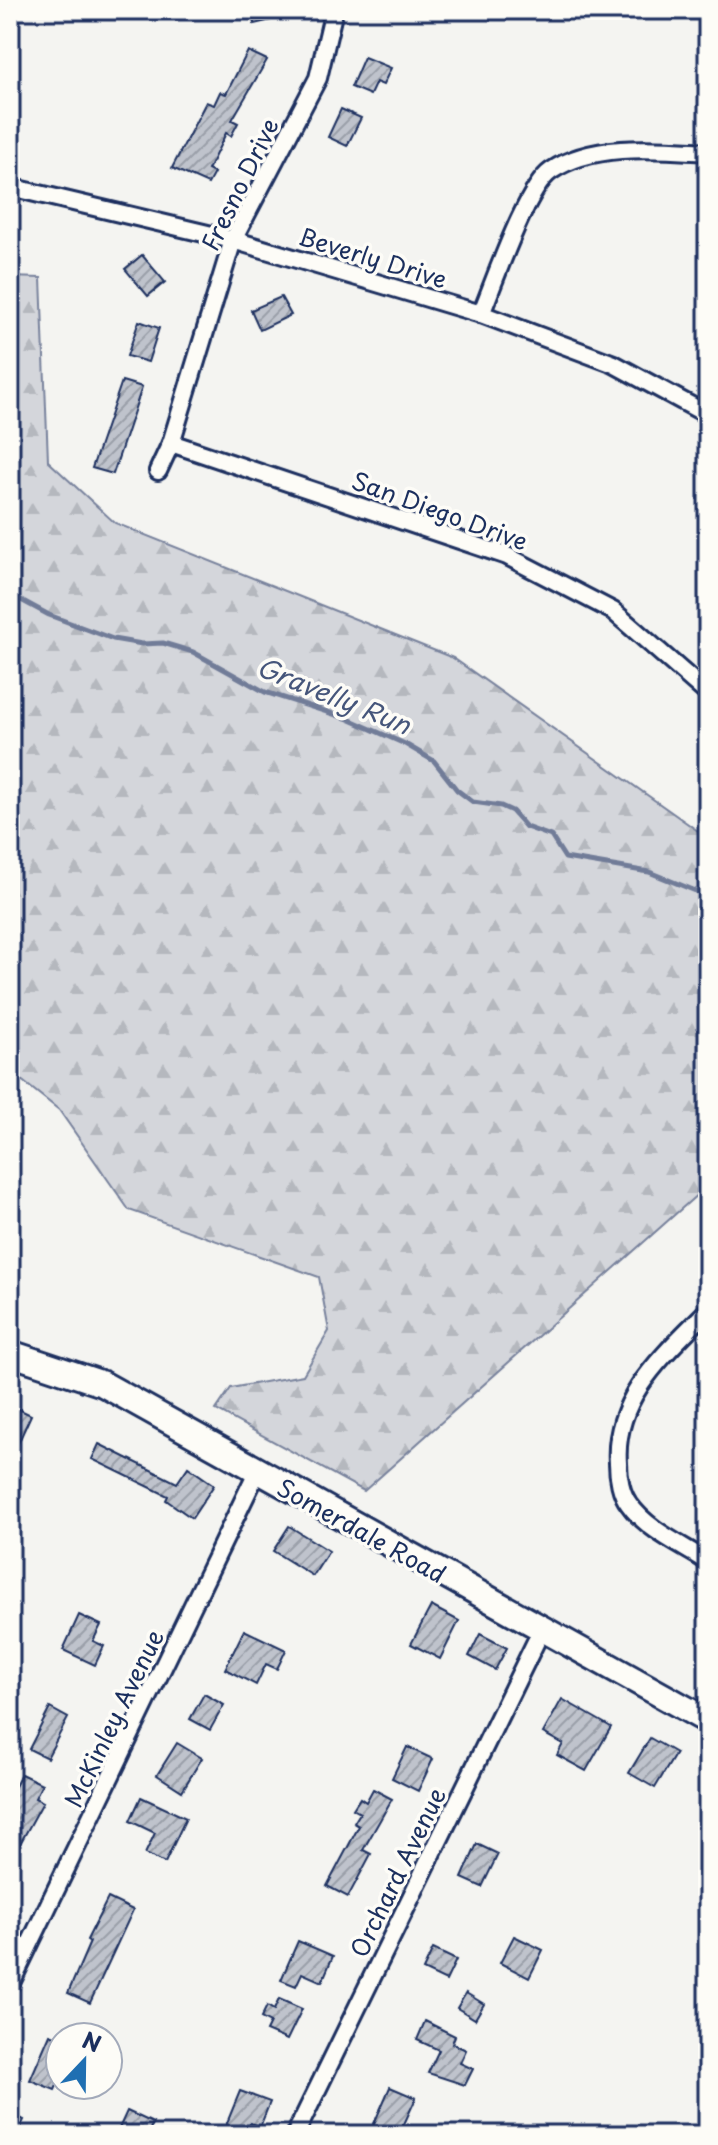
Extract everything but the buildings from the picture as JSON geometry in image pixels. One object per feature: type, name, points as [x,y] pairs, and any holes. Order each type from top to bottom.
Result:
[{"type":"main road","name":"Somerdale Road","points":[[10,1353],[103,1384],[708,1721]]},
{"type":"street","name":"Fresno Drive","points":[[158,471],[171,443],[233,240],[318,78],[334,10]]},
{"type":"street","points":[[481,314],[534,189],[550,171],[574,160],[610,151],[708,152]]},
{"type":"street","name":"Beverly Drive","points":[[10,187],[233,240],[481,314],[614,364],[708,415]]},
{"type":"street","name":"San Diego Drive","points":[[171,443],[507,556],[613,611],[708,694]]},
{"type":"street","points":[[708,1310],[639,1384],[623,1417],[616,1444],[618,1475],[627,1503],[647,1524],[708,1562]]},
{"type":"street","name":"McKinley Avenue","points":[[10,1985],[257,1472]]},
{"type":"street","name":"Orchard Avenue","points":[[295,2135],[542,1629]]},
{"type":"green space","points":[[10,277],[41,278],[48,461],[115,523],[453,658],[708,838],[708,1185],[364,1491],[216,1410],[231,1388],[303,1375],[329,1331],[319,1277],[129,1210],[59,1110],[10,1071]]},
{"type":"waterway","name":"Gravelly Run","points":[[10,594],[49,615],[113,639],[142,644],[163,643],[193,652],[265,692],[346,718],[405,744],[434,761],[457,790],[473,802],[501,806],[512,811],[526,827],[551,836],[565,858],[649,872],[708,896]]}]
